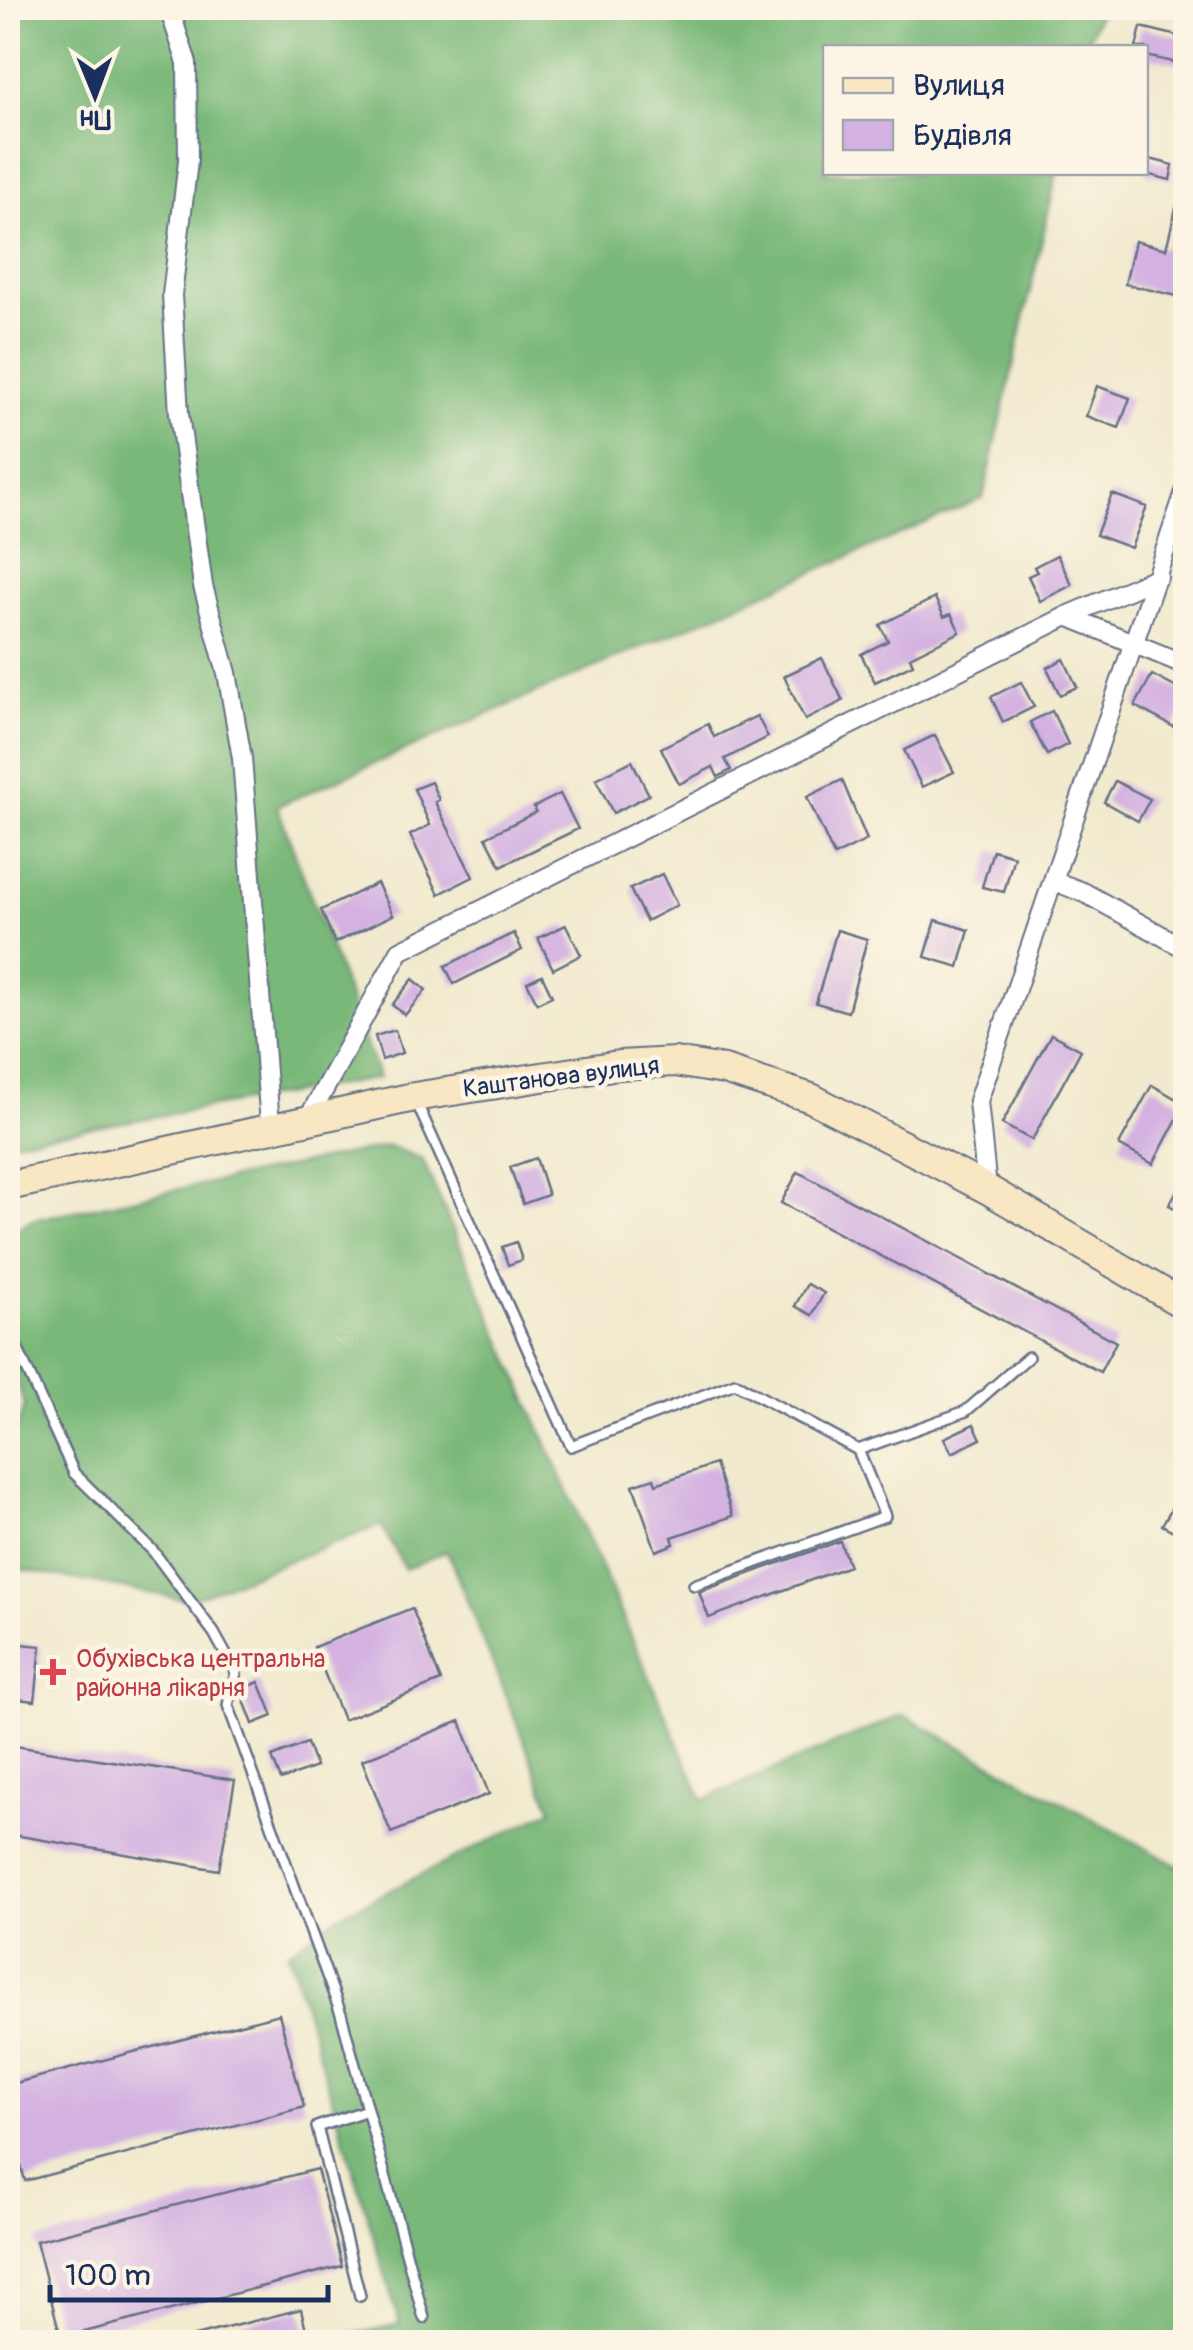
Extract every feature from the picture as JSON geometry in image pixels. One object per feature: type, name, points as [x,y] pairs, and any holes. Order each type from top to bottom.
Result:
[{"type":"main road","name":"Каштанова вулиця","points":[[8,1186],[270,1125],[414,1097],[619,1065],[692,1065],[768,1082],[811,1098],[987,1189],[1186,1306]]},
{"type":"street","points":[[168,8],[187,63],[188,161],[172,295],[179,414],[203,586],[227,673],[242,758],[270,1125]]},
{"type":"street","points":[[987,1189],[978,1101],[1186,489]]},
{"type":"street","points":[[308,1117],[400,951],[1067,616],[1158,578]]},
{"type":"street","points":[[1067,616],[1186,665]]},
{"type":"street","points":[[1054,882],[1084,893],[1186,949]]},
{"type":"lane","points":[[414,1097],[571,1446],[734,1383],[858,1450],[886,1516],[694,1585]]},
{"type":"lane","points":[[8,1328],[74,1473],[154,1551],[214,1632],[236,1672],[228,1705],[341,2014],[424,2318]]},
{"type":"lane","points":[[858,1450],[966,1411],[1028,1358]]},
{"type":"lane","points":[[360,2296],[317,2127],[368,2110]]},
{"type":"green space","points":[[8,8],[1101,8],[1086,45],[823,45],[823,175],[1057,175],[983,498],[277,806],[379,1078],[8,1142]]},
{"type":"green space","points":[[388,1146],[422,1159],[703,1800],[903,1715],[1185,1870],[1185,2342],[321,2342],[400,2324],[288,1952],[336,1917],[552,1810],[447,1551],[405,1569],[381,1525],[188,1600],[8,1567],[8,1446],[25,1406],[8,1359],[8,1235],[32,1220]]},
{"type":"building","points":[[1141,27],[1186,38],[1186,65],[1148,56],[1148,45],[1137,45]]},
{"type":"building","points":[[1148,159],[1173,165],[1170,180],[1148,174]]},
{"type":"building","points":[[1180,192],[1186,192],[1186,298],[1125,284],[1135,241],[1166,249]]},
{"type":"building","points":[[1097,386],[1130,398],[1119,428],[1086,416]]},
{"type":"building","points":[[1112,494],[1147,507],[1131,548],[1096,535]]},
{"type":"building","points":[[1057,555],[1072,585],[1040,601],[1028,576],[1037,572],[1034,567]]},
{"type":"building","points":[[935,598],[944,617],[951,614],[960,632],[910,657],[913,664],[875,682],[861,654],[888,641],[880,625]]},
{"type":"building","points":[[822,658],[843,701],[805,720],[784,676]]},
{"type":"building","points":[[1064,659],[1077,687],[1060,695],[1047,668]]},
{"type":"building","points":[[1152,675],[1186,693],[1186,707],[1174,727],[1135,706]]},
{"type":"building","points":[[1021,682],[1034,707],[1003,722],[991,697]]},
{"type":"building","points":[[1052,711],[1068,744],[1047,755],[1030,722]]},
{"type":"building","points":[[757,716],[768,737],[725,759],[731,770],[718,777],[713,767],[679,784],[661,748],[708,724],[714,737]]},
{"type":"building","points":[[935,735],[954,772],[922,787],[904,750]]},
{"type":"building","points":[[632,761],[649,795],[613,813],[596,779]]},
{"type":"building","points":[[842,780],[867,840],[834,856],[807,797]]},
{"type":"building","points":[[1115,781],[1150,799],[1138,821],[1104,802]]},
{"type":"building","points":[[431,782],[439,800],[435,802],[473,877],[439,894],[410,835],[430,825],[414,789]]},
{"type":"building","points":[[560,794],[578,829],[501,866],[486,837],[536,812],[534,807]]},
{"type":"building","points":[[993,850],[1014,856],[1004,892],[982,887]]},
{"type":"building","points":[[662,874],[677,905],[646,921],[630,889]]},
{"type":"building","points":[[377,883],[393,915],[335,943],[321,910]]},
{"type":"building","points":[[936,920],[969,930],[959,967],[925,957]]},
{"type":"building","points":[[566,925],[581,955],[553,969],[538,938]]},
{"type":"building","points":[[837,930],[867,939],[848,1012],[816,1003]]},
{"type":"building","points":[[514,933],[522,950],[454,984],[445,966]]},
{"type":"building","points":[[542,975],[552,996],[537,1003],[527,982]]},
{"type":"building","points":[[413,979],[426,990],[405,1015],[392,1005]]},
{"type":"building","points":[[395,1030],[402,1053],[382,1060],[375,1036]]},
{"type":"building","points":[[1051,1034],[1081,1050],[1032,1140],[1002,1124]]},
{"type":"building","points":[[1152,1085],[1185,1104],[1153,1164],[1119,1145]]},
{"type":"building","points":[[536,1158],[548,1195],[523,1204],[510,1167]]},
{"type":"building","points":[[798,1172],[1116,1342],[1100,1372],[781,1203]]},
{"type":"building","points":[[1186,1174],[1186,1214],[1169,1205]]},
{"type":"building","points":[[516,1242],[522,1260],[508,1265],[502,1247]]},
{"type":"building","points":[[807,1284],[824,1293],[812,1315],[795,1306]]},
{"type":"building","points":[[974,1424],[981,1439],[952,1453],[944,1438]]},
{"type":"building","points":[[715,1464],[733,1516],[672,1537],[674,1544],[656,1551],[633,1485],[654,1478],[656,1484]]},
{"type":"building","points":[[1174,1504],[1186,1510],[1177,1533],[1162,1525]]},
{"type":"building","points":[[840,1541],[849,1566],[709,1618],[699,1592]]},
{"type":"building","points":[[412,1608],[441,1681],[343,1720],[314,1647]]},
{"type":"building","points":[[12,1643],[41,1646],[35,1701],[8,1698]]},
{"type":"building","points":[[259,1682],[273,1716],[253,1724],[240,1690]]},
{"type":"building","points":[[460,1721],[489,1794],[391,1833],[362,1760]]},
{"type":"building","points":[[307,1743],[316,1767],[281,1780],[272,1757]]},
{"type":"building","points":[[8,1745],[235,1780],[219,1870],[8,1834]]},
{"type":"building","points":[[279,2014],[304,2107],[25,2181],[8,2114],[8,2085]]},
{"type":"building","points":[[317,2169],[342,2266],[61,2338],[36,2241]]},
{"type":"building","points":[[301,2309],[309,2342],[192,2342],[191,2337]]},
{"type":"place","name":"Обухівська центральна районна лікарня","points":[[53,1672]]}]
